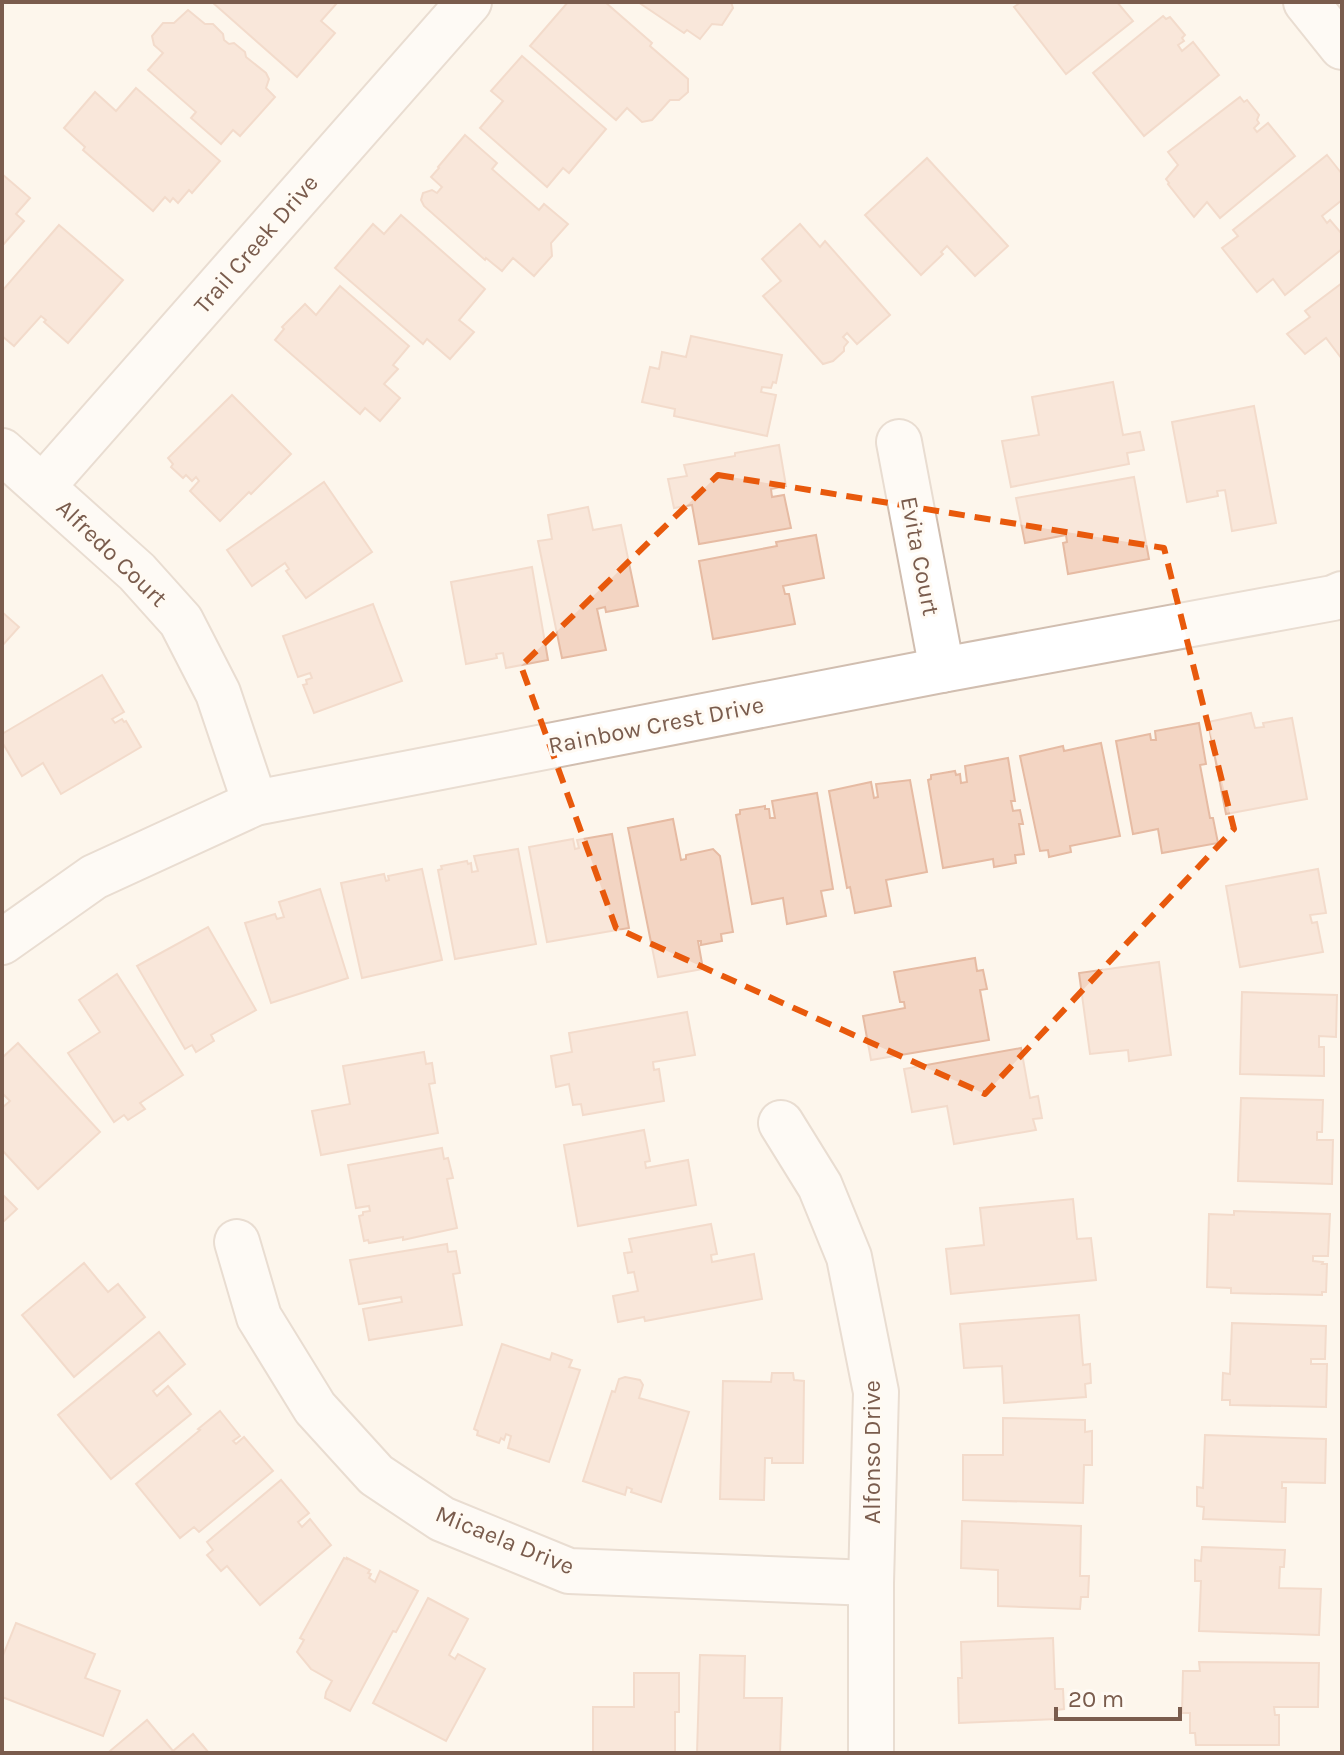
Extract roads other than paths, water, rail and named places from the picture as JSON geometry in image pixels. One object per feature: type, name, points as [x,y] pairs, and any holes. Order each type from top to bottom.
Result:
[{"type":"street","name":"Trail Creek Drive","points":[[43,486],[469,2]]},
{"type":"street","points":[[1306,2],[1342,47]]},
{"type":"street","name":"Evita Court","points":[[899,442],[942,670]]},
{"type":"street","name":"Alfredo Court","points":[[2,451],[137,572],[181,621],[218,693],[255,803]]},
{"type":"street","name":"Rainbow Crest Drive","points":[[2,942],[94,877],[255,803],[942,670],[1339,606]]},
{"type":"street","name":"Alfonso Drive","points":[[781,1123],[820,1186],[849,1257],[876,1392],[871,1753]]},
{"type":"street","name":"Micaela Drive","points":[[237,1242],[259,1317],[315,1408],[376,1475],[442,1519],[569,1571],[871,1583]]}]
